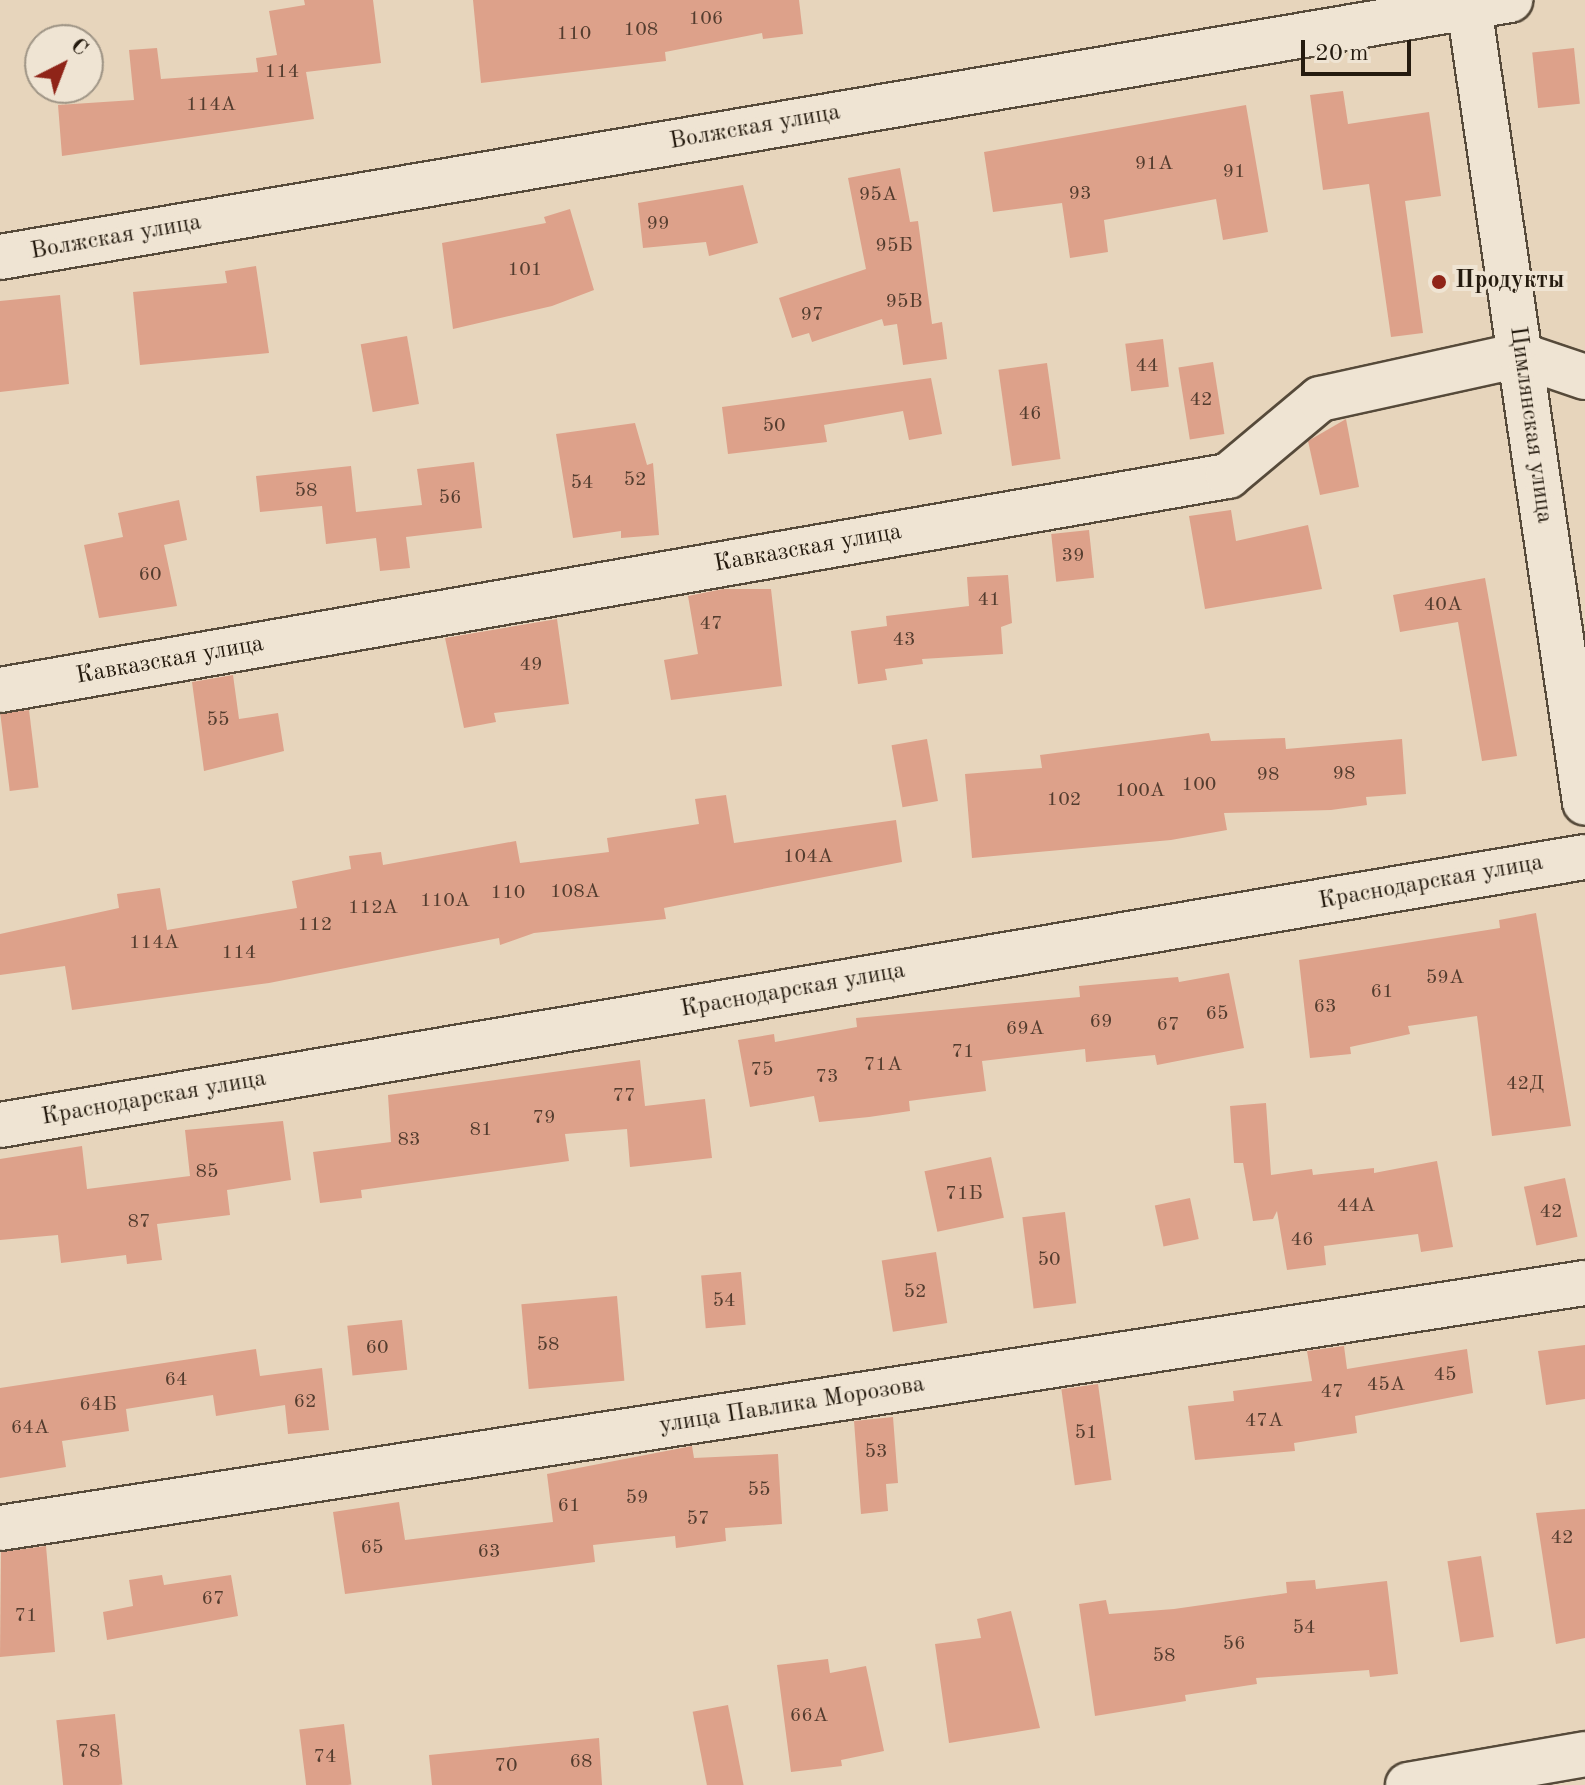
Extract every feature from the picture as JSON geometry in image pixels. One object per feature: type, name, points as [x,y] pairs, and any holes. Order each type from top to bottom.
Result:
[{"type":"street","name":"Волжская улица","points":[[0,257],[1482,2]]},
{"type":"street","name":"Цимлянская улица","points":[[1482,2],[1520,355],[1585,803]]},
{"type":"street","points":[[1520,355],[1585,377]]},
{"type":"street","name":"Кавказская улица","points":[[0,690],[1228,476],[1320,399],[1520,355]]},
{"type":"street","name":"Краснодарская улица","points":[[0,1125],[1585,857]]},
{"type":"street","name":"улица Павлика Морозова","points":[[0,1528],[1585,1283]]},
{"type":"street","points":[[1408,1785],[1585,1754]]},
{"type":"building","points":[[304,0],[373,0],[381,63],[306,72],[314,119],[62,156],[58,105],[134,100],[129,50],[157,48],[161,79],[258,72],[256,58],[277,55],[269,11],[305,5]]},
{"type":"building","points":[[473,0],[799,0],[803,34],[763,39],[762,33],[665,52],[666,61],[481,83]]},
{"type":"building","points":[[1574,48],[1580,104],[1538,108],[1532,52]]},
{"type":"building","points":[[1343,91],[1348,124],[1429,112],[1441,196],[1405,201],[1423,333],[1391,337],[1369,184],[1323,190],[1310,95]]},
{"type":"building","points":[[1246,105],[1268,232],[1223,240],[1216,199],[1104,220],[1108,252],[1070,258],[1062,203],[993,212],[984,152]]},
{"type":"building","points":[[900,168],[910,222],[918,221],[932,324],[942,322],[947,359],[903,365],[897,324],[884,326],[882,319],[812,342],[809,333],[792,338],[779,298],[866,269],[848,178]]},
{"type":"building","points":[[743,185],[758,243],[709,256],[706,242],[643,248],[638,203]]},
{"type":"building","points":[[570,209],[594,290],[552,306],[453,329],[442,243],[546,223],[544,217]]},
{"type":"building","points":[[256,266],[269,353],[140,365],[133,292],[227,283],[225,271]]},
{"type":"building","points":[[60,295],[69,384],[0,392],[0,301]]},
{"type":"building","points":[[407,336],[419,404],[373,412],[361,344]]},
{"type":"building","points":[[1163,339],[1169,387],[1131,391],[1125,344]]},
{"type":"building","points":[[1213,362],[1224,434],[1190,440],[1178,367]]},
{"type":"building","points":[[1047,363],[1060,459],[1012,466],[998,370]]},
{"type":"building","points":[[931,378],[942,434],[909,440],[903,411],[824,425],[827,442],[728,454],[722,407]]},
{"type":"building","points":[[1346,419],[1359,487],[1320,495],[1308,441]]},
{"type":"building","points":[[635,423],[647,465],[653,463],[659,535],[621,538],[621,531],[573,538],[556,434]]},
{"type":"building","points":[[474,462],[482,528],[406,537],[410,568],[380,571],[376,538],[326,544],[322,506],[260,512],[256,476],[351,466],[356,512],[422,505],[417,469]]},
{"type":"building","points":[[179,500],[187,540],[164,545],[177,606],[99,618],[84,545],[123,537],[118,513]]},
{"type":"building","points":[[1231,510],[1236,541],[1308,525],[1322,589],[1205,609],[1189,516]]},
{"type":"building","points":[[1089,530],[1094,578],[1056,582],[1051,534]]},
{"type":"building","points":[[1008,575],[1012,623],[1001,627],[1003,654],[922,659],[923,664],[885,669],[887,680],[858,684],[851,631],[887,626],[886,616],[969,606],[967,577]]},
{"type":"building","points":[[1485,578],[1517,756],[1482,761],[1458,622],[1400,632],[1393,595]]},
{"type":"building","points":[[723,589],[771,589],[782,686],[671,700],[664,660],[698,654],[688,596]]},
{"type":"building","points":[[557,619],[569,704],[494,713],[496,722],[464,728],[445,638]]},
{"type":"building","points":[[233,675],[239,719],[278,713],[284,751],[204,771],[192,682]]},
{"type":"building","points":[[29,710],[39,787],[10,791],[0,714]]},
{"type":"building","points":[[1209,733],[1211,741],[1285,738],[1286,749],[1402,739],[1406,794],[1366,797],[1367,805],[1331,810],[1224,813],[1227,830],[1171,840],[972,858],[965,774],[1042,768],[1040,755]]},
{"type":"building","points":[[927,739],[938,801],[902,807],[892,745]]},
{"type":"building","points":[[726,795],[734,843],[896,820],[902,862],[664,908],[666,919],[534,933],[500,945],[499,938],[269,983],[72,1010],[65,966],[0,975],[0,934],[119,908],[117,894],[160,888],[167,930],[297,908],[292,881],[351,869],[349,856],[381,852],[383,865],[516,841],[520,863],[609,852],[607,838],[699,824],[695,799]]},
{"type":"building","points":[[1536,913],[1571,1126],[1492,1136],[1477,1016],[1408,1026],[1410,1034],[1350,1047],[1351,1054],[1310,1058],[1299,960],[1500,928],[1499,920]]},
{"type":"building","points":[[1229,973],[1244,1048],[1157,1065],[1155,1055],[1086,1062],[1085,1049],[982,1061],[986,1091],[909,1101],[910,1111],[869,1117],[819,1122],[814,1096],[750,1107],[738,1040],[774,1034],[775,1042],[857,1027],[856,1018],[1080,997],[1079,986],[1178,977],[1179,982]]},
{"type":"building","points":[[640,1060],[645,1106],[705,1099],[712,1158],[630,1167],[627,1129],[565,1134],[569,1161],[361,1190],[362,1198],[320,1203],[313,1152],[391,1142],[388,1095]]},
{"type":"building","points":[[1266,1103],[1271,1175],[1312,1169],[1313,1175],[1374,1168],[1374,1173],[1437,1161],[1453,1247],[1421,1252],[1418,1234],[1324,1246],[1326,1265],[1287,1270],[1277,1211],[1273,1219],[1253,1221],[1243,1163],[1234,1163],[1230,1106]]},
{"type":"building","points":[[283,1121],[291,1180],[227,1190],[230,1215],[157,1224],[162,1260],[127,1264],[126,1255],[61,1263],[58,1235],[0,1240],[0,1159],[82,1146],[87,1189],[190,1176],[185,1130]]},
{"type":"building","points":[[991,1157],[1004,1218],[937,1232],[924,1171]]},
{"type":"building","points":[[1565,1178],[1577,1237],[1536,1245],[1524,1187]]},
{"type":"building","points":[[1190,1198],[1199,1239],[1164,1247],[1155,1205]]},
{"type":"building","points":[[1065,1212],[1076,1303],[1034,1309],[1022,1217]]},
{"type":"building","points":[[936,1252],[947,1323],[893,1332],[882,1261]]},
{"type":"building","points":[[741,1272],[746,1325],[706,1328],[701,1275]]},
{"type":"building","points":[[617,1296],[624,1381],[529,1389],[521,1304]]},
{"type":"building","points":[[402,1320],[407,1370],[353,1375],[347,1326]]},
{"type":"building","points":[[1585,1345],[1585,1399],[1546,1405],[1538,1351]]},
{"type":"building","points":[[1344,1346],[1347,1369],[1467,1349],[1473,1393],[1355,1416],[1357,1433],[1294,1443],[1295,1451],[1195,1460],[1188,1406],[1234,1401],[1233,1391],[1312,1381],[1307,1351]]},
{"type":"building","points":[[256,1349],[260,1376],[322,1368],[329,1430],[288,1434],[285,1405],[216,1416],[213,1395],[126,1409],[129,1431],[62,1441],[66,1467],[0,1478],[0,1388]]},
{"type":"building","points":[[1098,1384],[1111,1480],[1075,1485],[1061,1389]]},
{"type":"building","points":[[893,1417],[898,1483],[886,1484],[888,1511],[861,1514],[854,1421]]},
{"type":"building","points":[[692,1446],[694,1458],[778,1454],[782,1524],[725,1528],[726,1541],[676,1548],[675,1536],[593,1545],[595,1562],[345,1594],[333,1512],[399,1502],[405,1540],[553,1522],[547,1474]]},
{"type":"building","points":[[1585,1509],[1585,1638],[1556,1644],[1536,1513]]},
{"type":"building","points":[[46,1546],[55,1652],[0,1657],[1,1552]]},
{"type":"building","points":[[1481,1556],[1494,1637],[1460,1642],[1447,1561]]},
{"type":"building","points":[[162,1575],[164,1585],[231,1575],[238,1616],[107,1640],[103,1612],[133,1606],[129,1580]]},
{"type":"building","points":[[1315,1580],[1316,1589],[1387,1581],[1398,1674],[1370,1677],[1369,1670],[1256,1678],[1257,1684],[1185,1695],[1186,1701],[1095,1716],[1079,1604],[1106,1600],[1109,1614],[1174,1609],[1287,1593],[1286,1582]]},
{"type":"building","points":[[1011,1611],[1040,1728],[949,1743],[935,1644],[981,1638],[977,1619]]},
{"type":"building","points":[[828,1659],[830,1673],[866,1666],[884,1751],[841,1760],[842,1766],[791,1772],[777,1665]]},
{"type":"building","points":[[728,1705],[744,1785],[707,1785],[693,1712]]},
{"type":"building","points":[[115,1714],[122,1785],[63,1785],[56,1720]]},
{"type":"building","points":[[344,1724],[351,1785],[306,1785],[299,1729]]},
{"type":"building","points":[[599,1738],[602,1785],[432,1785],[429,1755]]},
{"type":"place","name":"Продукты","points":[[1439,282]]}]
